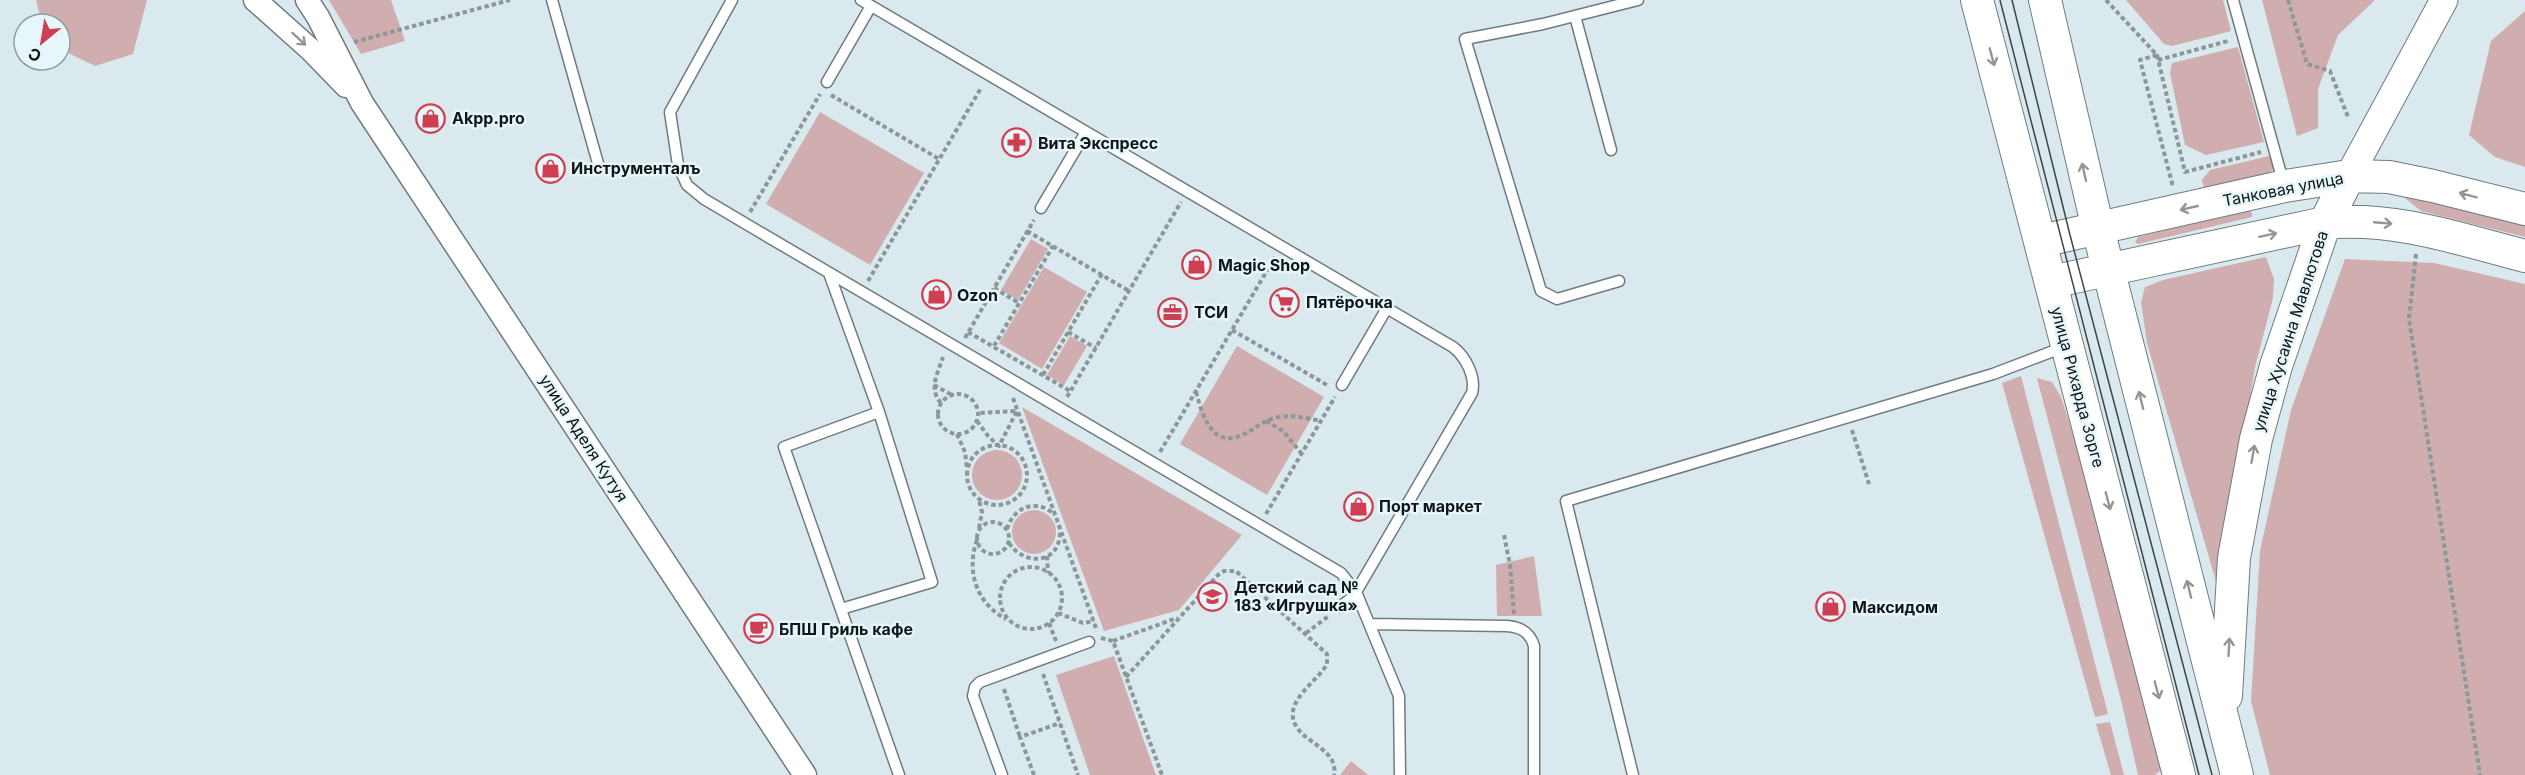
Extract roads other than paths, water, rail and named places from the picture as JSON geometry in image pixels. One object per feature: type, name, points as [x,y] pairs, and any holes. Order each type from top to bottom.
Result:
[{"type":"main road","name":"улица Рихарда Зорге","points":[[1977,0],[2179,775]]},
{"type":"main road","points":[[2045,0],[2098,229],[2237,775]]},
{"type":"main road","name":"Танковая улица","points":[[2041,241],[2285,186],[2349,176],[2389,177],[2525,210]]},
{"type":"main road","name":"улица Хусаина Мавлютова","points":[[2224,727],[2234,558],[2256,439],[2276,366],[2325,223],[2349,176]]},
{"type":"main road","points":[[2051,282],[2325,223],[2354,220],[2389,223],[2525,256]]},
{"type":"street","points":[[255,0],[311,50],[362,103]]},
{"type":"street","points":[[307,0],[362,103]]},
{"type":"street","name":"улица Хусаина Мавлютова","points":[[2349,176],[2444,0]]},
{"type":"street","name":"улица Аделя Кутуя","points":[[362,103],[804,775]]},
{"type":"lane","points":[[552,0],[599,167]]},
{"type":"lane","points":[[732,0],[670,112],[678,165],[682,178],[694,192],[1341,573],[1357,593],[1400,700],[1400,775]]},
{"type":"lane","points":[[1618,281],[1557,299],[1541,291],[1465,39],[1638,0]]},
{"type":"lane","points":[[2233,0],[2285,186]]},
{"type":"lane","points":[[826,82],[866,3],[1457,350],[1465,360],[1473,379],[1473,389],[1357,593],[1341,607]]},
{"type":"lane","points":[[1575,16],[1611,150]]},
{"type":"lane","points":[[1041,208],[1086,132]]},
{"type":"lane","points":[[829,273],[879,412],[932,582],[841,609]]},
{"type":"lane","points":[[1340,388],[1387,308]]},
{"type":"lane","points":[[1633,775],[1566,501],[1993,374],[2068,345]]},
{"type":"lane","points":[[879,412],[784,447],[899,775]]},
{"type":"lane","points":[[1370,624],[1514,627],[1529,635],[1534,646],[1534,775]]},
{"type":"lane","points":[[1002,775],[973,696],[975,687],[980,682],[1092,638]]},
{"type":"tram line","points":[[2000,0],[2199,775]]},
{"type":"tram line","points":[[2012,0],[2070,235],[2212,775]]},
{"type":"place","name":"Akpp.pro","points":[[431,118]]},
{"type":"place","name":"Вита Экспресс","points":[[1017,143]]},
{"type":"place","name":"Инструменталъ","points":[[550,168]]},
{"type":"place","name":"Magic Shop","points":[[1197,265]]},
{"type":"place","name":"Ozon","points":[[936,295]]},
{"type":"place","name":"Пятёрочка","points":[[1285,302]]},
{"type":"place","name":"ТСИ","points":[[1173,312]]},
{"type":"place","name":"Порт маркет","points":[[1358,506]]},
{"type":"place","name":"Детский сад № 183 «Игрушка»","points":[[1213,596]]},
{"type":"place","name":"Максидом","points":[[1831,607]]},
{"type":"place","name":"БПШ Гриль кафе","points":[[758,629]]}]
